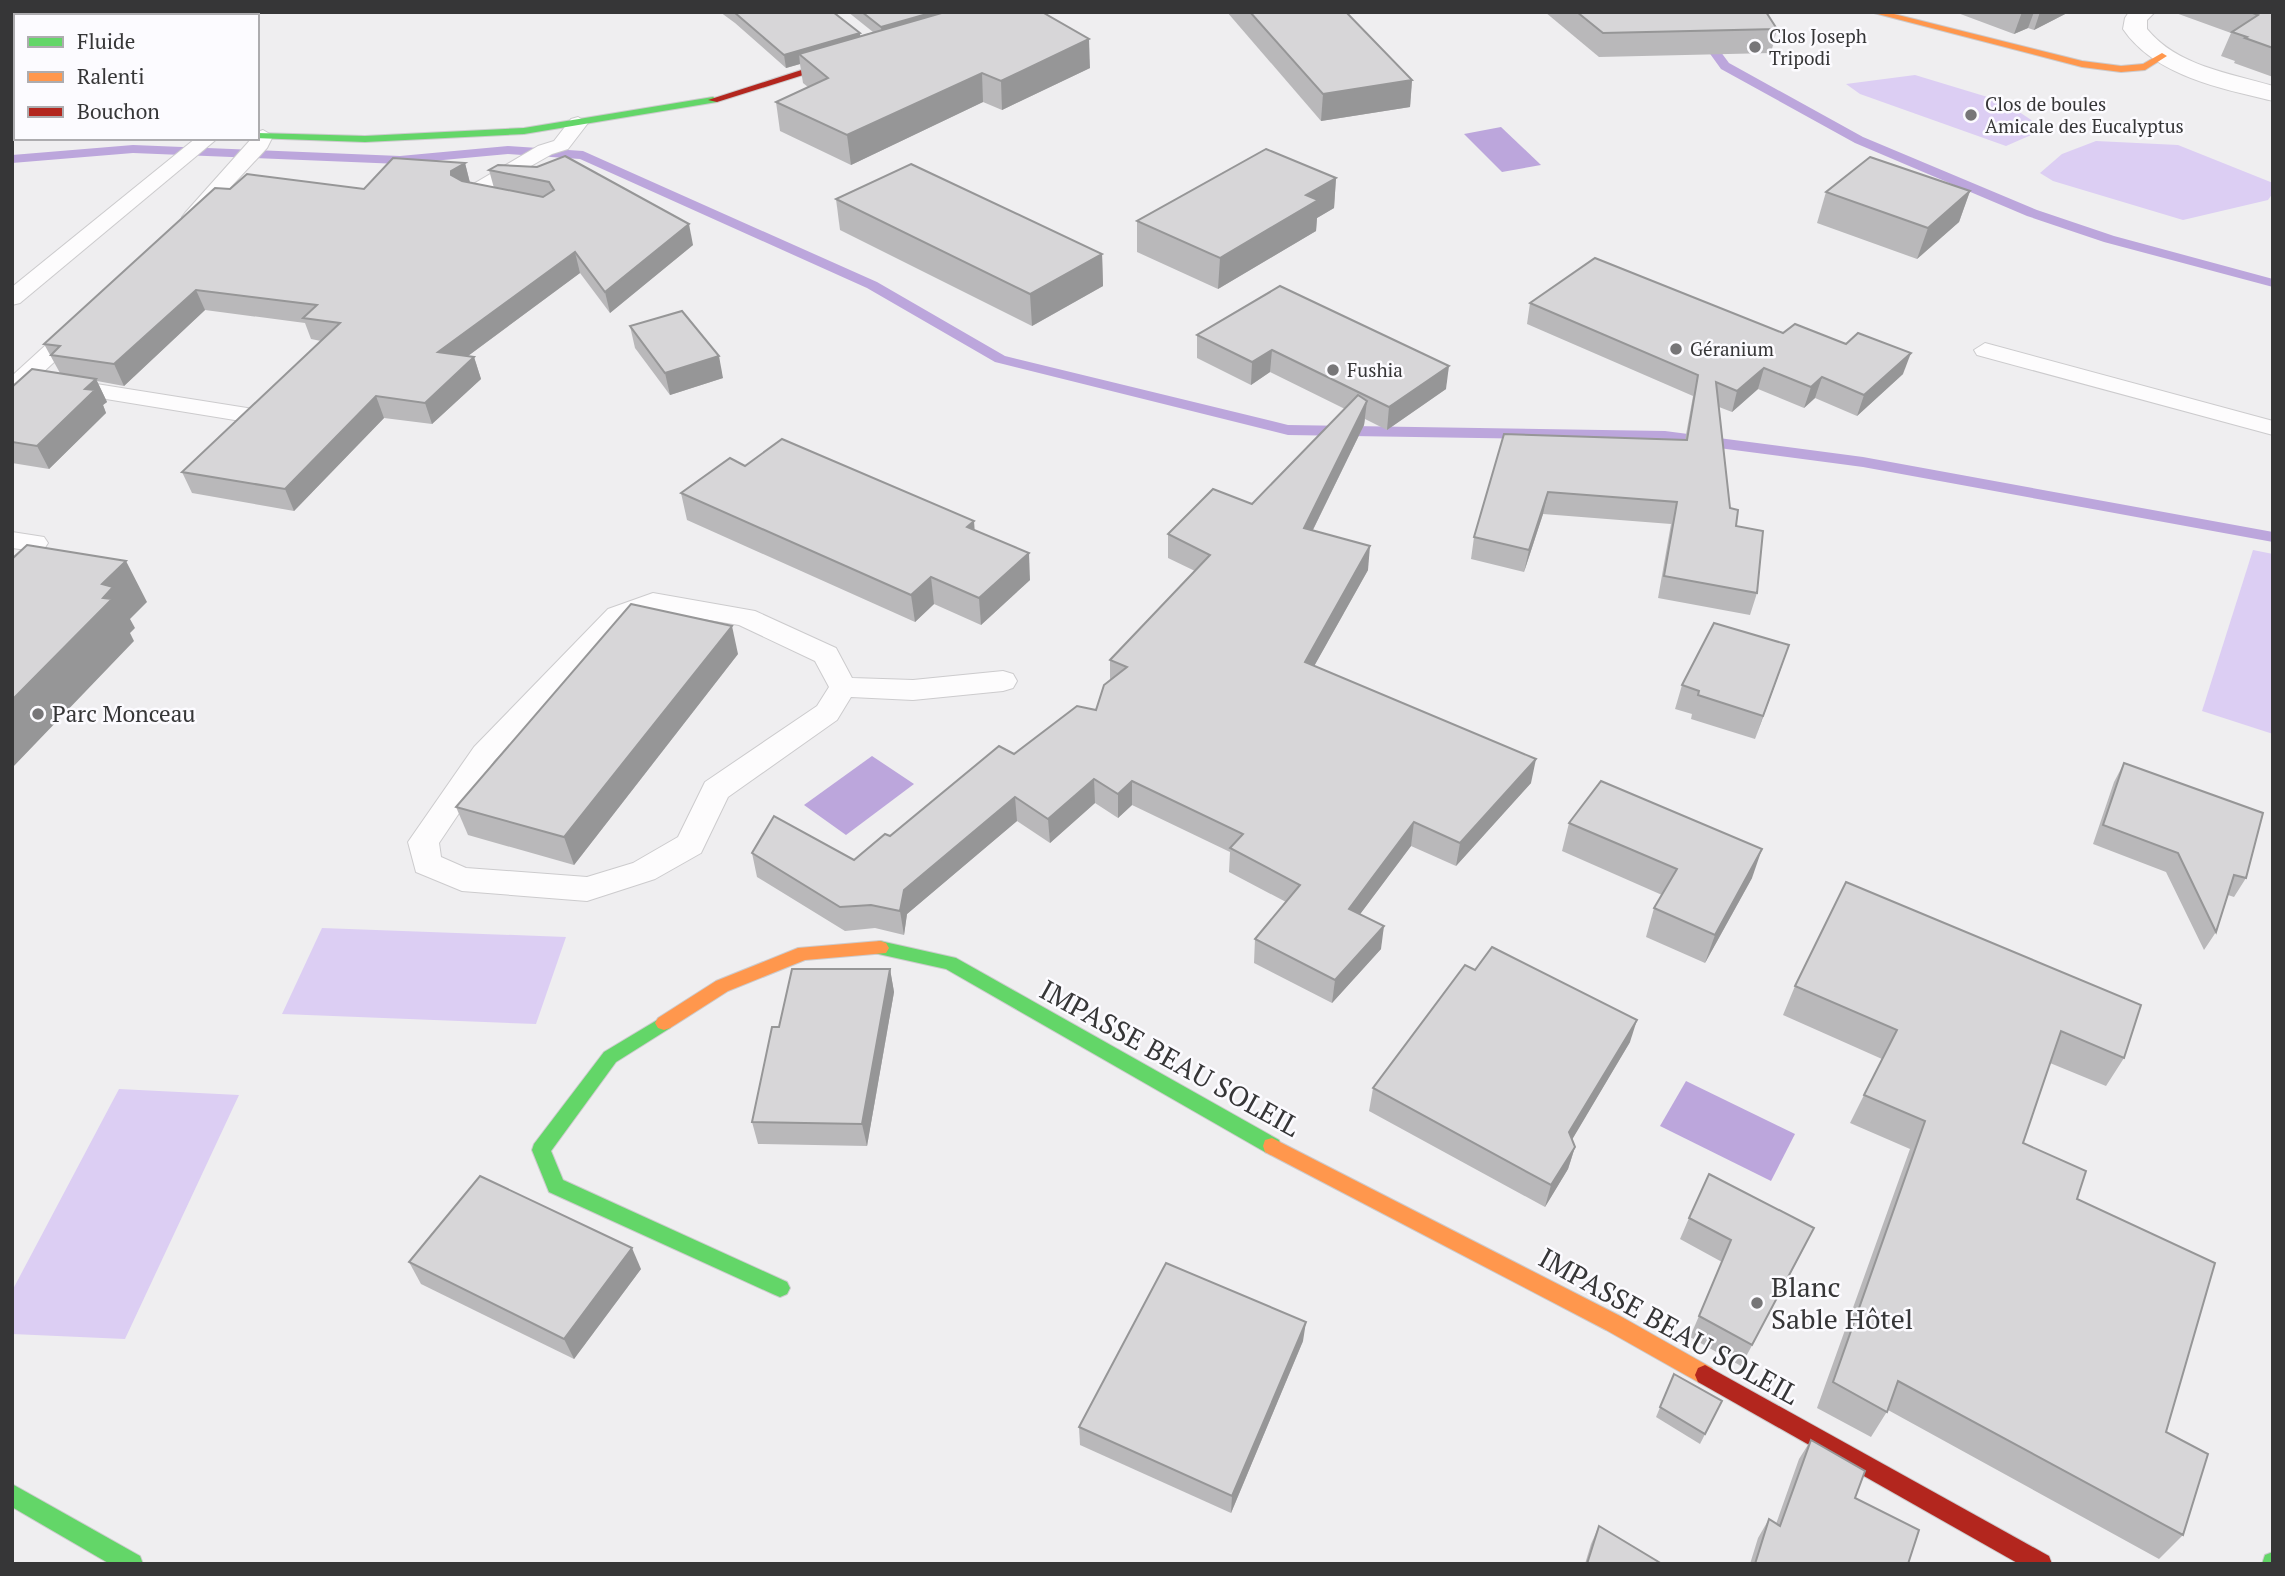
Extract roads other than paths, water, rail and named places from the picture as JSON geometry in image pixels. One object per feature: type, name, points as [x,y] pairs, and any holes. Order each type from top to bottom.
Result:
[{"type":"street","points":[[1874,12],[2081,64],[2121,69],[2145,67],[2162,56]]},
{"type":"street","points":[[2144,12],[2136,18],[2134,29],[2141,39],[2162,56],[2176,64],[2273,94]]},
{"type":"street","points":[[257,143],[440,137],[578,123],[713,100],[867,52]]},
{"type":"street","name":"IMPASSE BEAU SOLEIL","points":[[780,1288],[556,1186],[541,1150],[610,1057],[722,986],[804,953],[875,947],[950,963],[1289,1155],[1613,1322],[2041,1564]]},
{"type":"street","points":[[12,1495],[132,1564]]},
{"type":"lane","points":[[508,201],[468,193],[522,165],[563,155],[578,123]]},
{"type":"lane","points":[[175,235],[257,143]]},
{"type":"lane","points":[[12,298],[198,147]]},
{"type":"lane","points":[[99,308],[22,379],[247,415]]},
{"type":"lane","points":[[1985,350],[2273,428]]},
{"type":"lane","points":[[653,602],[745,617],[826,656],[843,687],[827,713],[716,789],[690,845],[644,871],[587,889],[462,879],[427,864],[423,842],[484,754],[618,615],[653,602]]},
{"type":"lane","points":[[843,687],[913,690],[1003,681]]},
{"type":"waterway","points":[[1685,12],[1725,66],[1859,140],[2032,213],[2109,239],[2273,283]]},
{"type":"waterway","points":[[12,159],[133,149],[400,160],[508,150],[583,155],[626,177],[872,285],[1000,359],[1288,430],[1665,436],[1863,462],[2273,537]]},
{"type":"place","name":"Clos Joseph Tripodi","points":[[1755,47]]},
{"type":"place","name":"Clos de boules Amicale des Eucalyptus","points":[[1971,115]]},
{"type":"place","name":"Géranium","points":[[1676,349]]},
{"type":"place","name":"Fushia","points":[[1333,370]]},
{"type":"place","name":"Parc Monceau","points":[[38,714]]},
{"type":"place","name":"Blanc Sable Hôtel","points":[[1757,1303]]}]
